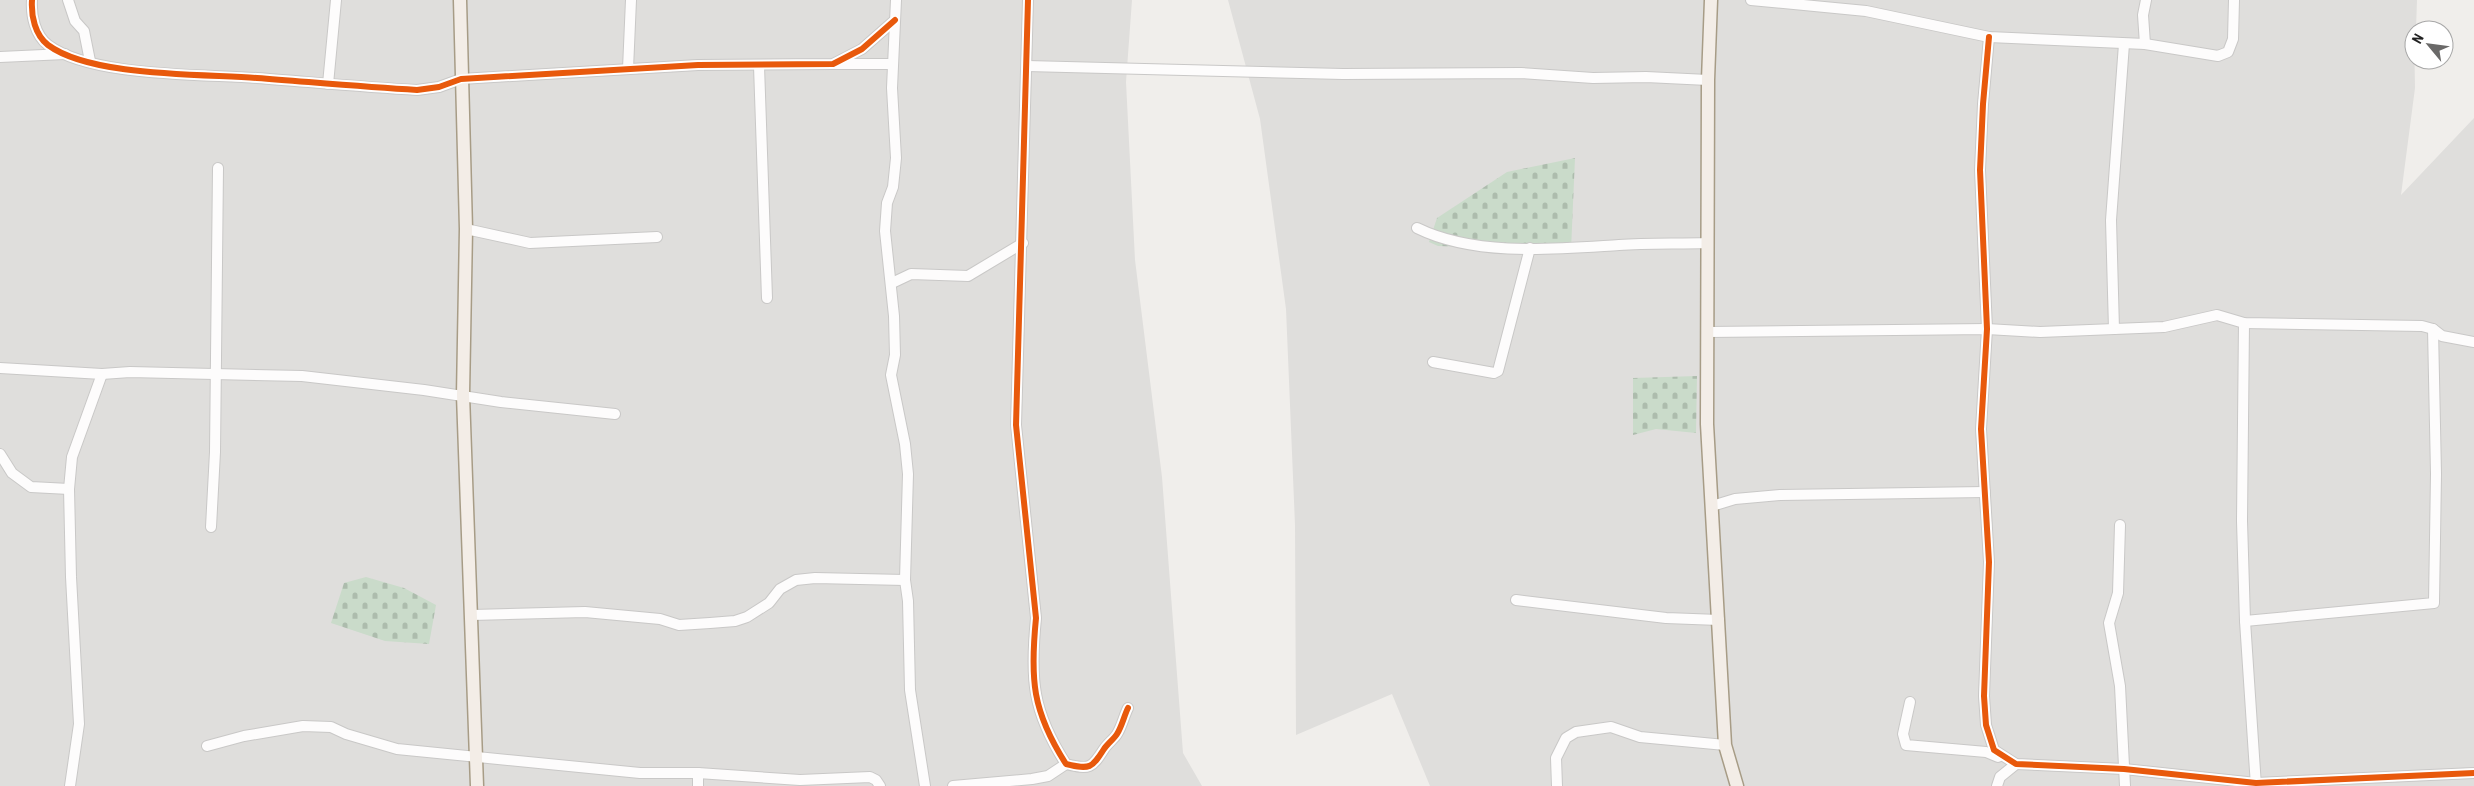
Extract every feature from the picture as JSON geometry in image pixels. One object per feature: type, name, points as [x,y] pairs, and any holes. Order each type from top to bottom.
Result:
[{"type":"main road","points":[[460,0],[466,229],[464,395],[477,786]]},
{"type":"main road","points":[[1711,0],[1708,80],[1707,424],[1725,745],[1737,786]]},
{"type":"street","points":[[32,0],[32,11],[38,33],[48,44],[66,54],[118,69],[417,90],[461,80],[698,65],[892,64]]},
{"type":"street","points":[[328,84],[336,0]]},
{"type":"street","points":[[628,69],[631,0]]},
{"type":"street","points":[[896,0],[892,64],[896,158],[893,187],[887,203],[885,230],[892,283],[895,355],[891,375],[906,444],[908,474],[905,580],[910,690],[925,786]]},
{"type":"street","points":[[1028,0],[1023,243],[1019,295],[1016,425],[1036,618],[1033,648],[1033,687],[1042,719],[1066,764]]},
{"type":"street","points":[[1752,0],[1866,11],[1989,37],[2145,44],[2218,56],[2228,52],[2232,39],[2234,0]]},
{"type":"street","points":[[2145,44],[2143,15],[2146,0]]},
{"type":"street","points":[[71,2],[75,21],[84,30],[90,61]]},
{"type":"street","points":[[832,64],[862,49],[895,20]]},
{"type":"street","points":[[1989,37],[1980,170],[1987,329],[1981,429],[1989,562],[1984,696],[1986,724],[1994,750],[2016,764]]},
{"type":"street","points":[[2114,328],[2111,220],[2124,44]]},
{"type":"street","points":[[0,57],[66,54]]},
{"type":"street","points":[[758,66],[767,298]]},
{"type":"street","points":[[1027,66],[1342,74],[1521,73],[1593,78],[1646,77],[1708,80]]},
{"type":"street","points":[[211,527],[216,376],[218,168]]},
{"type":"street","points":[[1417,228],[1435,237],[1462,244],[1530,248],[1572,249],[1707,243]]},
{"type":"street","points":[[466,229],[530,244],[657,237]]},
{"type":"street","points":[[892,283],[912,274],[968,276],[1023,243]]},
{"type":"street","points":[[1434,362],[1494,373],[1498,371],[1530,248]]},
{"type":"street","points":[[1708,332],[1987,329],[2040,332],[2164,327],[2217,315],[2244,324],[2422,326],[2433,329],[2442,336],[2474,342]]},
{"type":"street","points":[[2244,324],[2242,521],[2245,621],[2256,785]]},
{"type":"street","points":[[2245,621],[2434,603],[2436,474],[2433,329]]},
{"type":"street","points":[[0,368],[102,374],[130,372],[216,376],[302,376],[464,395],[501,402],[615,414]]},
{"type":"street","points":[[70,786],[79,724],[71,577],[69,489],[72,457],[102,374]]},
{"type":"street","points":[[0,454],[12,473],[31,487],[69,489]]},
{"type":"street","points":[[1712,506],[1735,499],[1780,495],[1985,492]]},
{"type":"street","points":[[2120,526],[2118,594],[2109,623],[2120,686],[2125,786]]},
{"type":"street","points":[[472,616],[585,612],[660,619],[679,625],[735,621],[747,617],[769,603],[780,589],[796,580],[815,578],[905,580]]},
{"type":"street","points":[[1516,600],[1666,618],[1719,620]]},
{"type":"street","points":[[1910,702],[1903,734],[1906,745],[1986,752],[2016,764],[2124,769],[2256,785],[2474,773]]},
{"type":"street","points":[[953,786],[1032,780],[1048,776],[1066,764],[1084,767],[1093,765],[1118,733],[1128,708]]},
{"type":"street","points":[[207,746],[244,736],[303,726],[331,727],[346,734],[396,749],[477,759],[640,773],[698,773],[800,780],[870,777],[876,780],[880,786]]},
{"type":"street","points":[[1557,786],[1556,758],[1566,738],[1576,732],[1611,727],[1640,737],[1725,745]]},
{"type":"street","points":[[1997,786],[2000,777],[2016,764]]},
{"type":"street","points":[[698,773],[698,786]]},
{"type":"shaded area","points":[[0,0],[1132,0],[1126,82],[1135,260],[1162,477],[1183,753],[1202,786],[0,786]]},
{"type":"shaded area","points":[[1228,0],[2417,0],[2416,20],[2404,20],[2404,70],[2415,70],[2415,88],[2401,195],[2474,118],[2474,786],[1430,786],[1392,694],[1296,735],[1295,525],[1286,309],[1260,119]]},
{"type":"green space","points":[[1575,158],[1571,250],[1438,246],[1429,242],[1437,218],[1507,172]]},
{"type":"green space","points":[[1697,376],[1696,433],[1656,429],[1633,435],[1633,378]]},
{"type":"green space","points":[[366,577],[404,588],[436,605],[429,644],[385,641],[331,623],[344,583]]},
{"type":"cycle path","points":[[32,0],[35,25],[44,41],[67,55],[91,63],[148,72],[417,90],[439,87],[461,79],[698,65],[833,64],[862,49],[895,20]]},
{"type":"cycle path","points":[[1028,0],[1016,425],[1036,618],[1033,659],[1036,694],[1046,727],[1066,764],[1080,767],[1093,764],[1117,734],[1128,708]]},
{"type":"cycle path","points":[[1989,37],[1980,170],[1987,329],[1981,429],[1989,562],[1984,696],[1986,725],[1994,750],[2016,764],[2124,769],[2256,783],[2474,773]]}]
